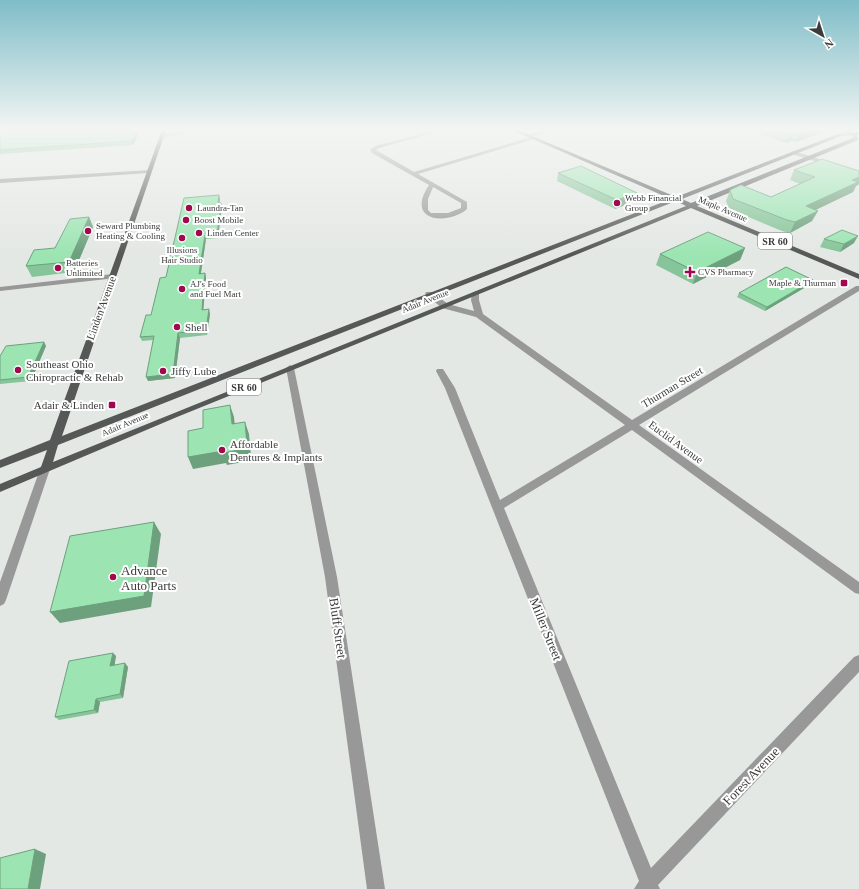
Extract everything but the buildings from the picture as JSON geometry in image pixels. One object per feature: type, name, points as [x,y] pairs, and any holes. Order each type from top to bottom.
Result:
[{"type":"main road","name":"Maple Avenue","points":[[612,171],[859,277]]},
{"type":"main road","name":"Adair Avenue","points":[[0,464],[429,294],[747,171]]},
{"type":"main road","name":"Adair Avenue","points":[[0,488],[290,368],[777,171]]},
{"type":"main road","name":"Linden Avenue","points":[[45,469],[149,172]]},
{"type":"street","points":[[409,171],[464,202],[464,209],[447,216],[431,214],[426,211],[424,206],[425,197],[432,185]]},
{"type":"street","points":[[413,174],[421,171]]},
{"type":"street","points":[[0,181],[149,172]]},
{"type":"street","points":[[0,289],[113,276]]},
{"type":"street","name":"Thurman Street","points":[[497,507],[859,288]]},
{"type":"street","points":[[476,293],[475,300],[479,315]]},
{"type":"street","name":"Euclid Avenue","points":[[429,294],[444,306],[479,315],[859,589]]},
{"type":"street","name":"Bluff Street","points":[[290,368],[331,577],[376,889]]},
{"type":"street","name":"Miller Street","points":[[440,371],[450,388],[647,887]]},
{"type":"street","name":"Linden Avenue","points":[[0,600],[45,469]]},
{"type":"street","name":"Forest Avenue","points":[[647,887],[859,662]]},
{"type":"place","name":"Webb Financial Group","points":[[617,203]]},
{"type":"place","name":"Laundra-Tan","points":[[189,208]]},
{"type":"place","name":"Boost Mobile","points":[[186,220]]},
{"type":"place","name":"Seward Plumbing Heating & Cooling","points":[[88,231]]},
{"type":"place","name":"Linden Center","points":[[199,233]]},
{"type":"place","name":"Illusions Hair Studio","points":[[182,238]]},
{"type":"place","name":"Batteries Unlimited","points":[[58,268]]},
{"type":"place","name":"CVS Pharmacy","points":[[690,272]]},
{"type":"place","name":"Maple & Thurman","points":[[844,283]]},
{"type":"place","name":"AJ's Food and Fuel Mart","points":[[182,289]]},
{"type":"place","name":"Shell","points":[[177,327]]},
{"type":"place","name":"Southeast Ohio Chiropractic & Rehab","points":[[18,370]]},
{"type":"place","name":"Jiffy Lube","points":[[163,371]]},
{"type":"place","name":"Adair & Linden","points":[[112,405]]},
{"type":"place","name":"Affordable Dentures & Implants","points":[[222,450]]},
{"type":"place","name":"Advance Auto Parts","points":[[113,577]]}]
